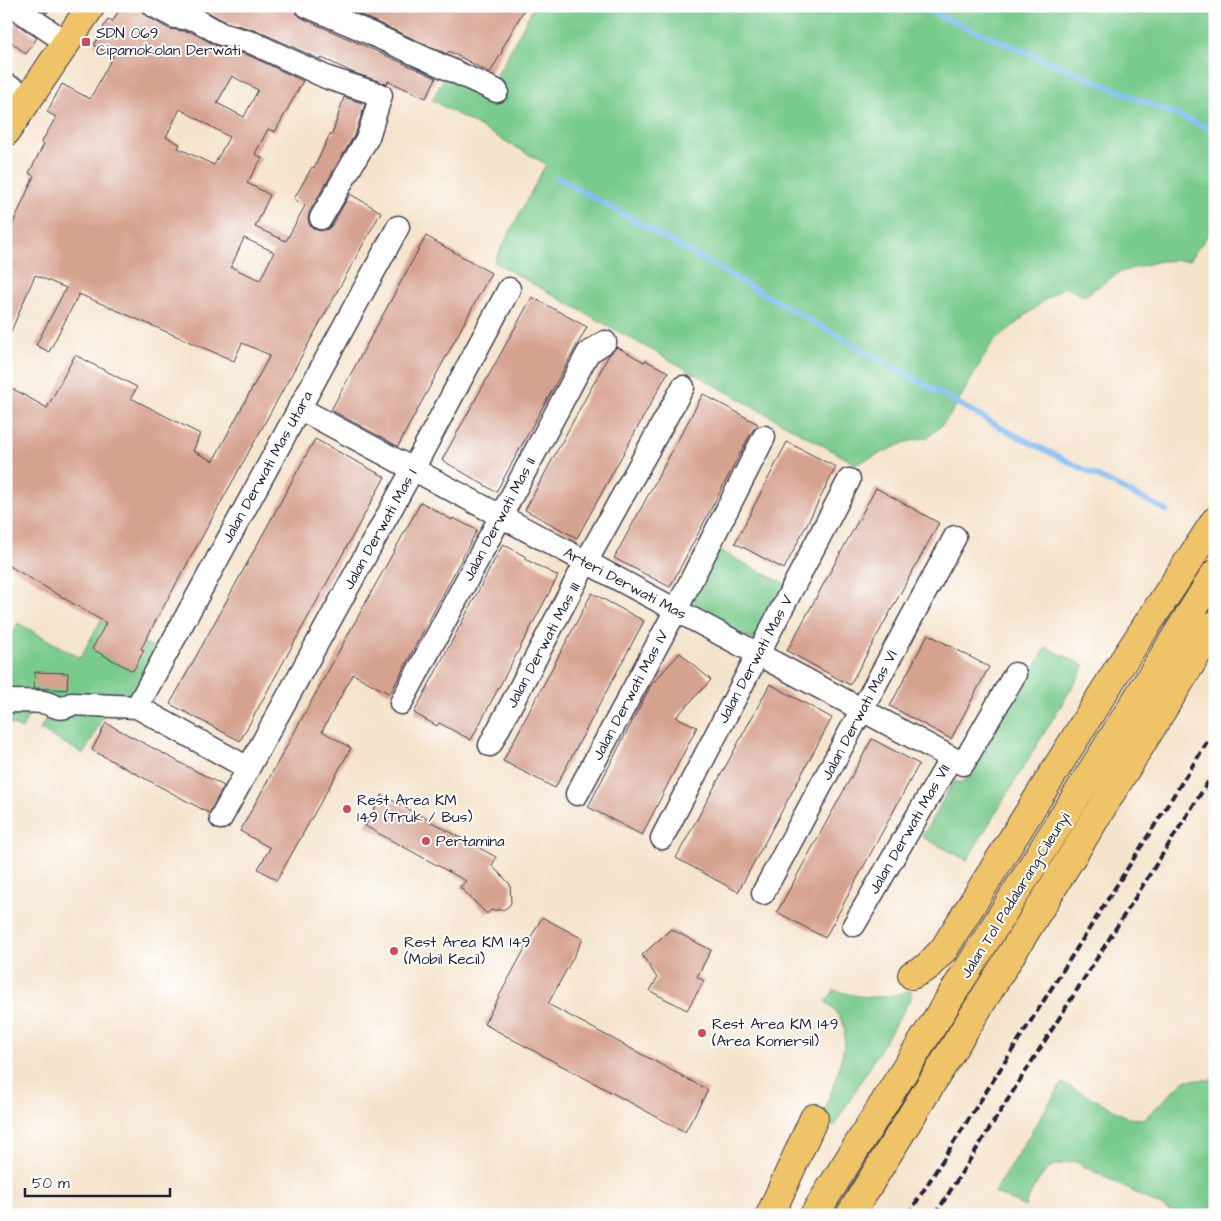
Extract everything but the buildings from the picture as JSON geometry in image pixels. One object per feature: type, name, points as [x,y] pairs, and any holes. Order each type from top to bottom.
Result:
[{"type":"main road","points":[[6,132],[18,91],[67,43],[91,6]]},
{"type":"main road","points":[[912,975],[927,967],[944,949],[1118,669],[1215,521]]},
{"type":"main road","name":"Jalan Tol Padalarang–Cileunyi","points":[[814,1215],[1215,574]]},
{"type":"main road","name":"Jalan Tol Padalarang–Cileunyi","points":[[850,1215],[1215,625]]},
{"type":"main road","points":[[770,1215],[814,1118]]},
{"type":"street","points":[[13,6],[67,43]]},
{"type":"street","points":[[154,6],[175,16],[195,19],[221,34],[253,43],[328,78],[381,95],[368,137],[321,218]]},
{"type":"street","points":[[307,6],[497,91]]},
{"type":"street","name":"Jalan Derwati Mas Utara","points":[[136,707],[398,227]]},
{"type":"street","name":"Jalan Derwati Mas I","points":[[221,818],[413,469],[509,289]]},
{"type":"street","name":"Jalan Derwati Mas II","points":[[401,703],[588,353],[605,342]]},
{"type":"street","name":"Jalan Derwati Mas III","points":[[490,745],[586,562],[683,387]]},
{"type":"street","name":"Arteri Derwati Mas","points":[[299,408],[951,758]]},
{"type":"street","name":"Jalan Derwati Mas IV","points":[[577,794],[676,610],[764,437]]},
{"type":"street","name":"Jalan Derwati Mas V","points":[[662,838],[849,480]]},
{"type":"street","name":"Jalan Derwati Mas VI","points":[[763,893],[955,537]]},
{"type":"street","name":"Jalan Derwati Mas VII","points":[[854,925],[951,758],[963,764],[1015,674]]},
{"type":"street","points":[[6,701],[46,702],[52,698],[67,699],[71,704],[136,707],[248,768]]},
{"type":"green space","points":[[534,6],[1215,6],[1215,226],[1189,260],[1159,261],[1120,272],[1084,296],[1064,287],[1046,299],[992,343],[951,414],[938,429],[928,437],[906,442],[856,464],[494,262],[546,164],[432,100],[445,76],[486,96]]},
{"type":"green space","points":[[718,550],[785,584],[755,641],[688,606]]},
{"type":"green space","points":[[101,620],[159,651],[133,699],[112,699],[84,754],[40,730],[48,714],[6,690],[6,645],[18,623],[80,658]]},
{"type":"green space","points":[[1046,647],[1085,666],[967,860],[922,837],[953,782],[964,782],[1017,686],[1028,680]]},
{"type":"green space","points":[[6,710],[31,710],[22,729],[6,722]]},
{"type":"green space","points":[[834,990],[863,997],[881,997],[911,990],[911,998],[834,1126],[821,1122],[844,1048],[844,1027],[834,1010],[826,1002]]},
{"type":"green space","points":[[1215,1074],[1215,1215],[1178,1215],[1074,1161],[1053,1166],[1047,1170],[1036,1185],[1025,1207],[994,1192],[1062,1083],[1128,1118],[1144,1119],[1185,1080],[1210,1080]]},
{"type":"waterway","points":[[916,6],[1215,131]]},
{"type":"waterway","points":[[557,177],[1005,430],[1167,511]]},
{"type":"railway","points":[[908,1215],[1215,730]]},
{"type":"railway","points":[[935,1215],[1215,771]]},
{"type":"place","name":"SDN 069 Cipamokolan Derwati","points":[[86,42]]},
{"type":"place","name":"Rest Area KM 149 (Truk / Bus)","points":[[347,809]]},
{"type":"place","name":"Pertamina","points":[[426,841]]},
{"type":"place","name":"Rest Area KM 149 (Mobil Kecil)","points":[[394,951]]},
{"type":"place","name":"Rest Area KM 149 (Area Komersil)","points":[[702,1033]]}]
